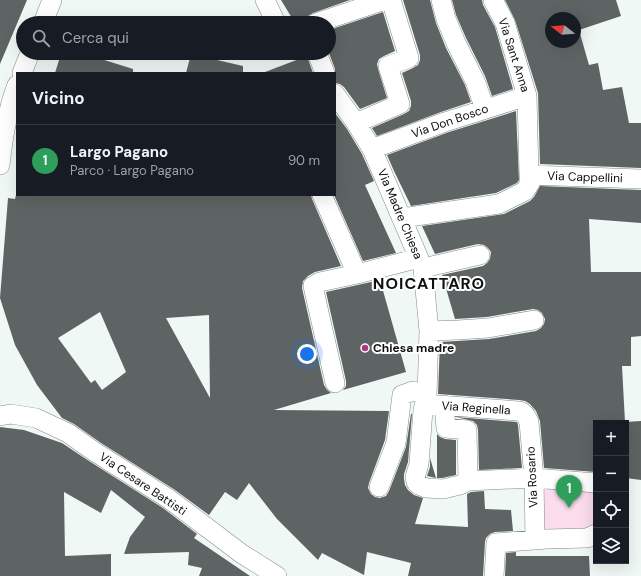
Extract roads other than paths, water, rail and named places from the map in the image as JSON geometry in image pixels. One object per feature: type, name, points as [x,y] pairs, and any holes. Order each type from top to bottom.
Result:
[{"type":"street","points":[[45,16],[52,0]]},
{"type":"street","points":[[265,0],[273,16]]},
{"type":"street","points":[[336,16],[385,0]]},
{"type":"street","points":[[356,123],[400,104],[388,66],[409,58],[391,0]]},
{"type":"street","points":[[441,0],[446,19],[475,81],[484,110]]},
{"type":"street","name":"Via Sant Anna","points":[[494,0],[505,23],[528,96],[530,179]]},
{"type":"street","points":[[22,72],[27,60]]},
{"type":"street","points":[[320,60],[326,72]]},
{"type":"street","points":[[0,166],[3,136],[16,87]]},
{"type":"street","name":"Via Madre Chiesa","points":[[336,95],[356,123],[372,149],[421,263],[429,331],[426,399],[423,410],[419,464],[415,477],[416,482],[426,488],[443,489],[460,485],[468,481]]},
{"type":"street","name":"Via Don Bosco","points":[[372,149],[445,122],[528,96]]},
{"type":"street","points":[[402,218],[499,204],[525,191],[530,179]]},
{"type":"street","name":"Via Cappellini","points":[[530,179],[641,179]]},
{"type":"street","points":[[322,196],[357,274]]},
{"type":"street","points":[[335,383],[313,286],[320,282],[357,274],[480,255]]},
{"type":"street","points":[[429,331],[488,328],[534,320]]},
{"type":"street","name":"Via Reginella","points":[[379,487],[396,442],[402,394],[413,391],[426,399],[444,405],[518,411],[526,414]]},
{"type":"street","points":[[444,405],[446,428],[467,430],[468,481],[534,478],[593,483]]},
{"type":"street","name":"Via Cesare Battisti","points":[[0,416],[11,414],[36,418],[68,433],[169,499],[242,554],[277,576]]},
{"type":"street","name":"Via Rosario","points":[[526,414],[534,478],[535,540]]},
{"type":"street","points":[[494,576],[496,543],[587,538],[593,535]]},
{"type":"place","name":"Chiesa madre","points":[[365,348]]},
{"type":"place","name":"Largo Pagano","points":[[569,508]]},
{"type":"district","name":"NOICATTARO","points":[[429,283]]}]
